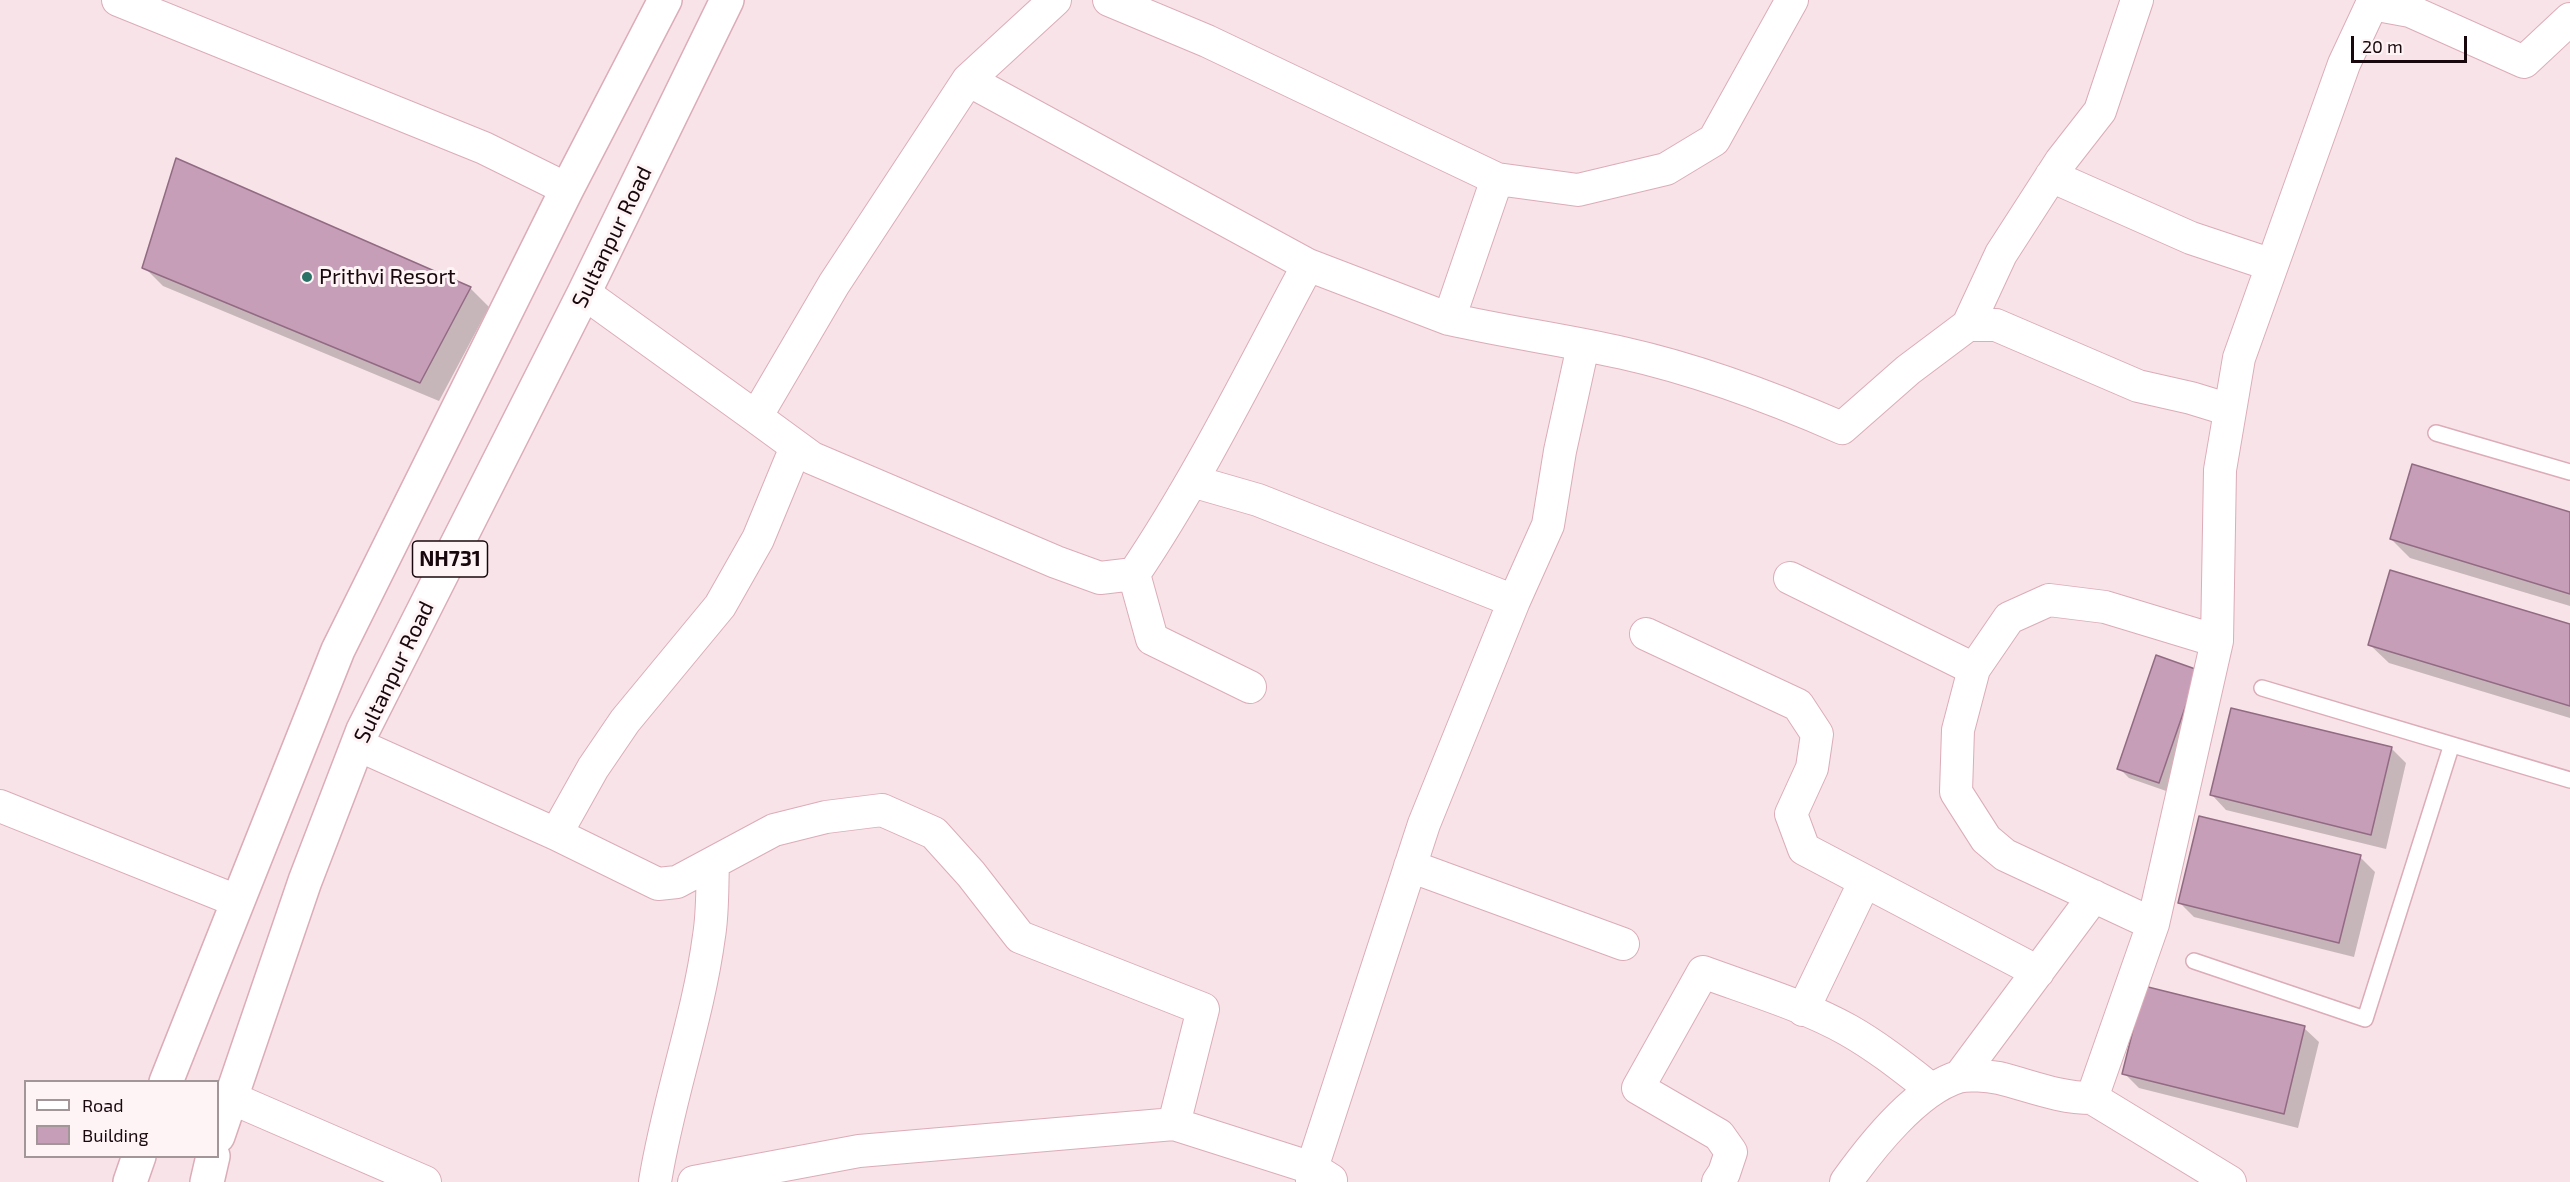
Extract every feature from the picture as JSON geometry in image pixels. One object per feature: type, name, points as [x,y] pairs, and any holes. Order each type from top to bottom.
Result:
[{"type":"highway","name":"NH731","points":[[167,1080],[338,650],[567,189],[665,0]]},
{"type":"highway","name":"Sultanpur Road","points":[[219,1132],[229,1097],[305,881],[363,729],[584,293],[727,0]]},
{"type":"highway","points":[[130,1182],[138,1158]]},
{"type":"highway","points":[[207,1182],[213,1158]]},
{"type":"street","points":[[118,0],[484,148],[567,189]]},
{"type":"street","points":[[756,417],[834,284],[968,80],[1055,0]]},
{"type":"street","points":[[1109,0],[1206,41],[1497,179],[1578,190],[1666,169],[1714,140],[1792,0]]},
{"type":"street","points":[[968,80],[1308,265],[1449,319],[1622,353],[1680,367],[1769,396],[1842,428],[1908,370],[1968,325],[2001,254],[2052,176],[2100,111],[2137,0]]},
{"type":"street","points":[[2092,1098],[2154,924],[2217,641],[2220,470],[2240,358],[2344,64],[2372,4],[2410,11],[2524,62],[2570,19]]},
{"type":"street","points":[[2052,176],[2191,238],[2272,265]]},
{"type":"street","points":[[1449,319],[1497,179]]},
{"type":"street","points":[[584,293],[812,458],[1056,562],[1100,578],[1134,574],[1161,534],[1308,265]]},
{"type":"street","points":[[1968,325],[1996,325],[2138,386],[2230,410]]},
{"type":"street","points":[[694,1182],[764,1174],[859,1151],[1174,1124],[1319,1178],[1424,824],[1514,601],[1548,525],[1560,452],[1583,346]]},
{"type":"street","points":[[556,834],[593,768],[625,721],[720,606],[758,539],[796,447]]},
{"type":"street","points":[[1192,481],[1258,500],[1514,601]]},
{"type":"street","points":[[1134,574],[1152,639],[1250,687]]},
{"type":"street","points":[[1790,578],[1974,669]]},
{"type":"street","points":[[2154,924],[2005,855],[1986,839],[1956,792],[1958,730],[1974,669],[2009,618],[2049,600],[2105,608],[2217,641]]},
{"type":"street","points":[[1646,634],[1798,705],[1816,734],[1812,768],[1791,814],[1804,849],[2038,972]]},
{"type":"street","points":[[358,745],[556,834],[658,884],[677,882],[774,830],[826,817],[882,810],[934,833],[971,874],[1020,938],[1203,1009],[1174,1124]]},
{"type":"street","points":[[0,806],[237,901]]},
{"type":"street","points":[[655,1182],[663,1135],[710,936],[713,863]]},
{"type":"street","points":[[1410,866],[1623,944]]},
{"type":"street","points":[[1803,1010],[1865,881]]},
{"type":"street","points":[[1960,1076],[2094,896]]},
{"type":"street","points":[[1718,1182],[1724,1173],[1731,1152],[1719,1135],[1638,1088],[1703,972],[1847,1029],[1891,1058],[1931,1089]]},
{"type":"street","points":[[1846,1182],[1869,1150],[1931,1089],[1960,1076],[1997,1078],[2070,1098],[2092,1098],[2230,1182]]},
{"type":"street","points":[[229,1097],[425,1182]]},
{"type":"lane","points":[[2436,433],[2570,472]]},
{"type":"lane","points":[[2262,688],[2451,747],[2570,780]]},
{"type":"lane","points":[[2194,961],[2365,1019],[2451,747]]},
{"type":"building","name":"Prithvi Resort","points":[[176,158],[471,287],[420,383],[142,268]]},
{"type":"building","points":[[2412,464],[2570,512],[2570,594],[2390,539]]},
{"type":"building","points":[[2390,570],[2570,624],[2570,706],[2368,645]]},
{"type":"building","points":[[2156,655],[2198,670],[2159,783],[2117,769]]},
{"type":"building","points":[[2231,708],[2392,747],[2371,835],[2210,795]]},
{"type":"building","points":[[2199,816],[2361,855],[2339,943],[2178,903]]},
{"type":"building","points":[[2144,986],[2305,1026],[2284,1114],[2122,1074]]},
{"type":"place","name":"Prithvi Resort","points":[[307,277]]}]
